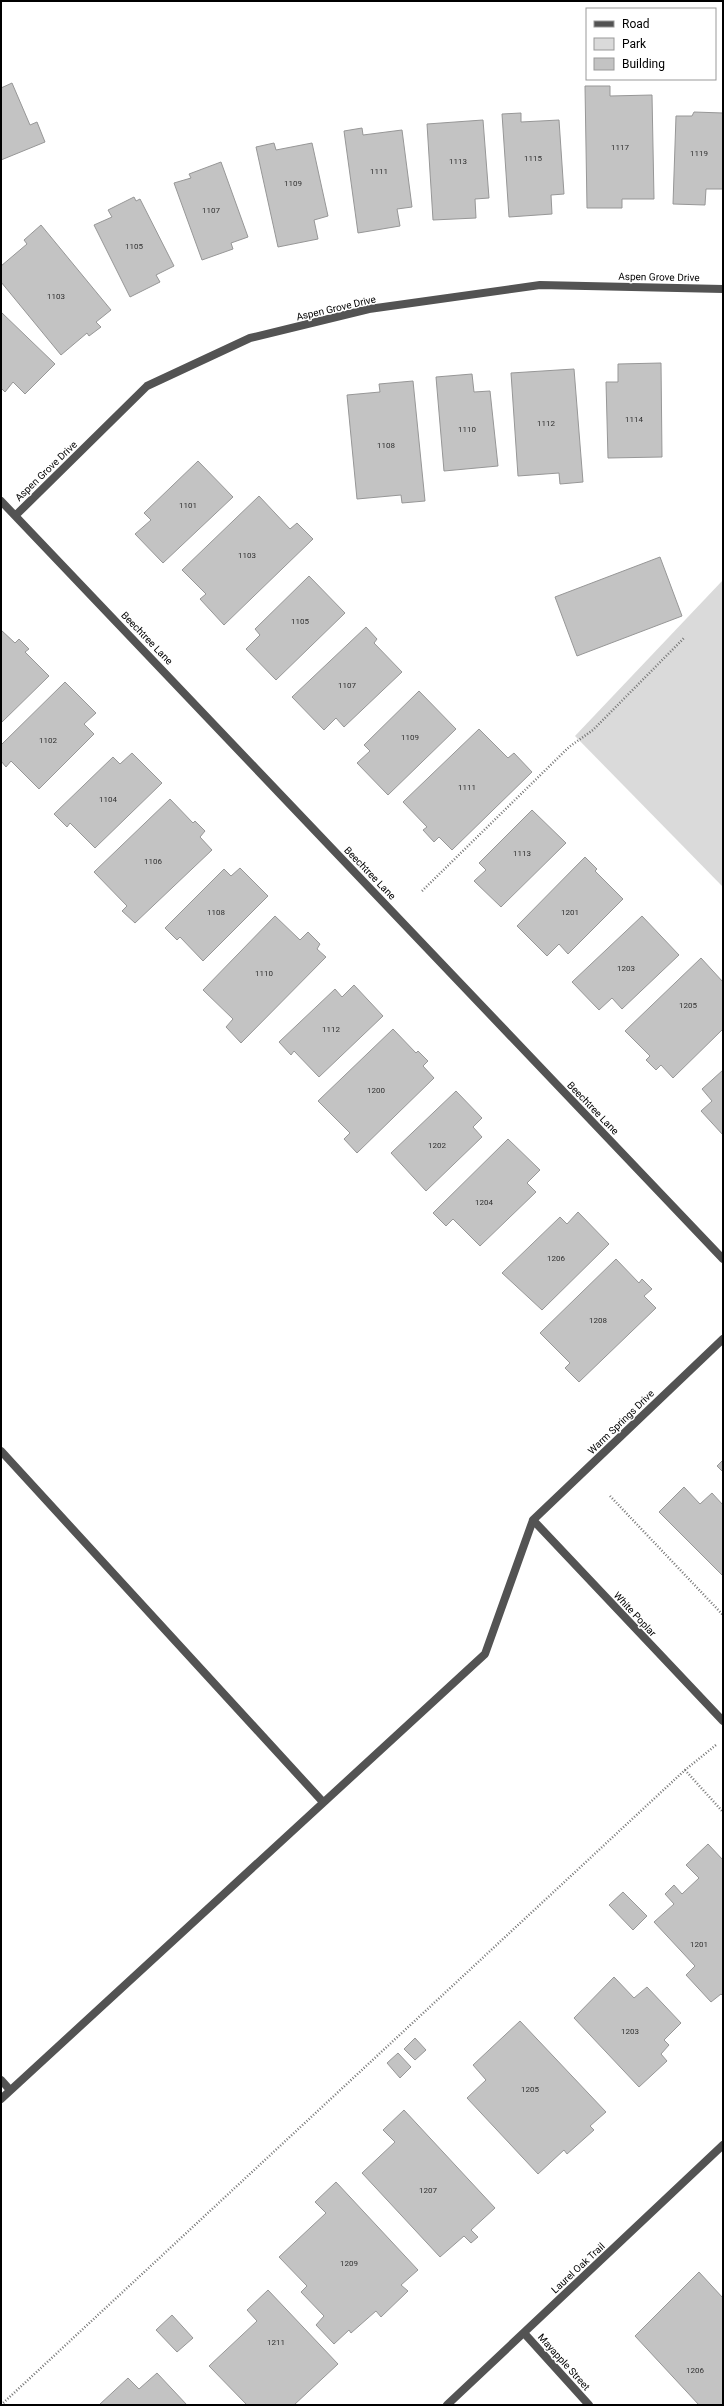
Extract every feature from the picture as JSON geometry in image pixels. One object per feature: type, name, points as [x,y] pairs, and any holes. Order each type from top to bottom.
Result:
[{"type":"street","name":"Aspen Grove Drive","points":[[16,514],[147,386],[250,338],[369,309],[540,285],[723,289]]},
{"type":"street","name":"Beechtree Lane","points":[[1,501],[16,514],[723,1259]]},
{"type":"street","name":"Warm Springs Drive","points":[[533,1520],[723,1339]]},
{"type":"street","points":[[1,1451],[323,1802]]},
{"type":"street","name":"White Poplar","points":[[533,1520],[723,1721]]},
{"type":"street","points":[[1,2099],[485,1654],[533,1520]]},
{"type":"street","points":[[1,2080],[10,2090]]},
{"type":"street","name":"Laurel Oak Trail","points":[[447,2405],[723,2145]]},
{"type":"street","name":"Mayapple Street","points":[[524,2333],[589,2405]]},
{"type":"path","points":[[422,891],[570,747],[592,730],[685,637]]},
{"type":"path","points":[[610,1496],[723,1614]]},
{"type":"path","points":[[1,2405],[685,1770],[718,1744]]},
{"type":"path","points":[[685,1770],[723,1812]]},
{"type":"green space","points":[[723,580],[723,887],[575,736]]},
{"type":"building","points":[[12,83],[30,125],[37,122],[45,142],[1,160],[1,88]]},
{"type":"building","points":[[585,86],[610,86],[610,96],[652,95],[654,199],[622,199],[622,208],[587,208]]},
{"type":"building","points":[[694,112],[723,113],[723,189],[706,189],[705,205],[673,204],[676,116],[692,116]]},
{"type":"building","points":[[521,113],[521,122],[559,120],[564,194],[551,195],[552,214],[509,217],[502,114]]},
{"type":"building","points":[[483,120],[489,198],[475,199],[476,218],[433,220],[427,124]]},
{"type":"building","points":[[362,128],[363,135],[402,130],[412,207],[397,209],[400,226],[358,233],[344,131]]},
{"type":"building","points":[[274,143],[276,150],[312,143],[328,216],[314,220],[318,239],[278,247],[256,147]]},
{"type":"building","points":[[221,162],[248,237],[231,243],[233,249],[202,260],[174,183],[191,178],[189,174]]},
{"type":"building","points":[[134,197],[136,201],[140,199],[174,266],[156,275],[160,282],[130,297],[94,225],[112,217],[108,210]]},
{"type":"building","points":[[41,225],[111,310],[96,322],[101,327],[89,336],[87,333],[61,355],[1,282],[1,266],[27,244],[24,240]]},
{"type":"building","points":[[1,312],[55,364],[25,394],[13,382],[5,392],[1,388]]},
{"type":"building","points":[[661,363],[662,457],[608,458],[606,382],[618,382],[618,364]]},
{"type":"building","points":[[574,369],[583,482],[560,484],[559,473],[518,476],[511,373]]},
{"type":"building","points":[[472,374],[474,392],[490,391],[498,466],[444,471],[436,377]]},
{"type":"building","points":[[413,381],[425,501],[402,503],[401,495],[357,499],[347,395],[380,392],[379,384]]},
{"type":"building","points":[[198,461],[233,497],[163,563],[135,534],[151,520],[144,513]]},
{"type":"building","points":[[259,496],[290,529],[297,523],[313,539],[224,625],[200,599],[206,594],[182,570]]},
{"type":"building","points":[[660,557],[682,616],[577,656],[555,597]]},
{"type":"building","points":[[309,576],[345,613],[276,680],[246,649],[260,635],[255,629]]},
{"type":"building","points":[[366,627],[377,639],[374,643],[402,672],[344,727],[336,718],[324,730],[292,697]]},
{"type":"building","points":[[1,630],[15,643],[19,639],[29,649],[25,652],[49,676],[1,723]]},
{"type":"building","points":[[65,682],[96,713],[84,724],[94,734],[39,789],[11,761],[6,767],[1,761],[1,745]]},
{"type":"building","points":[[419,691],[456,729],[388,795],[357,763],[370,751],[364,745]]},
{"type":"building","points":[[479,729],[508,758],[514,753],[532,772],[452,850],[439,837],[434,842],[423,830],[427,827],[403,802]]},
{"type":"building","points":[[132,753],[162,783],[95,848],[70,823],[67,827],[54,814],[113,757],[120,764]]},
{"type":"building","points":[[170,799],[193,823],[195,821],[205,831],[200,837],[212,850],[135,923],[122,911],[127,906],[94,872]]},
{"type":"building","points":[[532,810],[566,843],[501,907],[474,881],[486,870],[479,863]]},
{"type":"building","points":[[585,857],[597,869],[595,871],[623,899],[568,954],[559,944],[547,956],[517,926]]},
{"type":"building","points":[[240,868],[268,896],[203,961],[180,937],[177,940],[165,928],[224,869],[231,876]]},
{"type":"building","points":[[275,916],[300,940],[308,932],[320,944],[317,949],[326,957],[241,1043],[226,1027],[233,1019],[203,990]]},
{"type":"building","points":[[642,916],[679,955],[622,1009],[612,998],[599,1010],[572,982]]},
{"type":"building","points":[[701,958],[723,982],[723,1029],[673,1078],[661,1065],[656,1070],[646,1060],[650,1056],[625,1031]]},
{"type":"building","points":[[354,985],[383,1016],[319,1077],[294,1051],[291,1055],[279,1042],[335,989],[342,997]]},
{"type":"building","points":[[393,1029],[416,1053],[418,1051],[428,1061],[423,1066],[434,1078],[357,1153],[344,1139],[350,1133],[318,1101]]},
{"type":"building","points":[[723,1070],[723,1135],[701,1111],[712,1101],[702,1089]]},
{"type":"building","points":[[456,1091],[482,1118],[473,1127],[482,1137],[426,1191],[391,1153]]},
{"type":"building","points":[[508,1139],[540,1170],[527,1183],[536,1192],[480,1246],[453,1219],[446,1226],[433,1213]]},
{"type":"building","points":[[578,1212],[609,1244],[542,1310],[502,1273],[560,1217],[567,1224]]},
{"type":"building","points":[[616,1259],[639,1283],[642,1279],[652,1289],[644,1296],[656,1308],[579,1382],[565,1368],[570,1363],[540,1333]]},
{"type":"building","points":[[723,1460],[723,1472],[717,1466]]},
{"type":"building","points":[[684,1487],[700,1504],[712,1493],[723,1505],[723,1576],[659,1512]]},
{"type":"building","points":[[708,1844],[723,1860],[723,1996],[721,1994],[711,2002],[686,1975],[695,1966],[654,1922],[674,1904],[665,1894],[674,1885],[682,1894],[699,1878],[686,1865]]},
{"type":"building","points":[[623,1892],[647,1916],[633,1930],[609,1905]]},
{"type":"building","points":[[614,1977],[634,1998],[647,1987],[681,2023],[664,2040],[669,2045],[661,2054],[667,2061],[639,2087],[574,2018]]},
{"type":"building","points":[[520,2021],[606,2112],[590,2126],[594,2130],[567,2154],[564,2150],[538,2174],[467,2098],[486,2080],[473,2065]]},
{"type":"building","points":[[415,2038],[426,2050],[415,2060],[404,2049]]},
{"type":"building","points":[[398,2053],[411,2067],[400,2078],[387,2063]]},
{"type":"building","points":[[404,2110],[495,2208],[471,2230],[478,2237],[471,2243],[464,2236],[440,2257],[362,2173],[395,2142],[383,2130]]},
{"type":"building","points":[[336,2182],[418,2270],[401,2285],[408,2291],[381,2317],[376,2311],[351,2333],[349,2330],[334,2344],[316,2325],[324,2316],[301,2292],[307,2286],[279,2257],[326,2213],[315,2202]]},
{"type":"building","points":[[699,2272],[723,2298],[723,2405],[699,2405],[635,2336]]},
{"type":"building","points":[[268,2290],[338,2364],[294,2405],[247,2405],[209,2366],[257,2321],[247,2310]]},
{"type":"building","points":[[172,2315],[193,2338],[177,2352],[156,2330]]},
{"type":"building","points":[[157,2373],[187,2405],[99,2405],[128,2378],[139,2389]]}]
